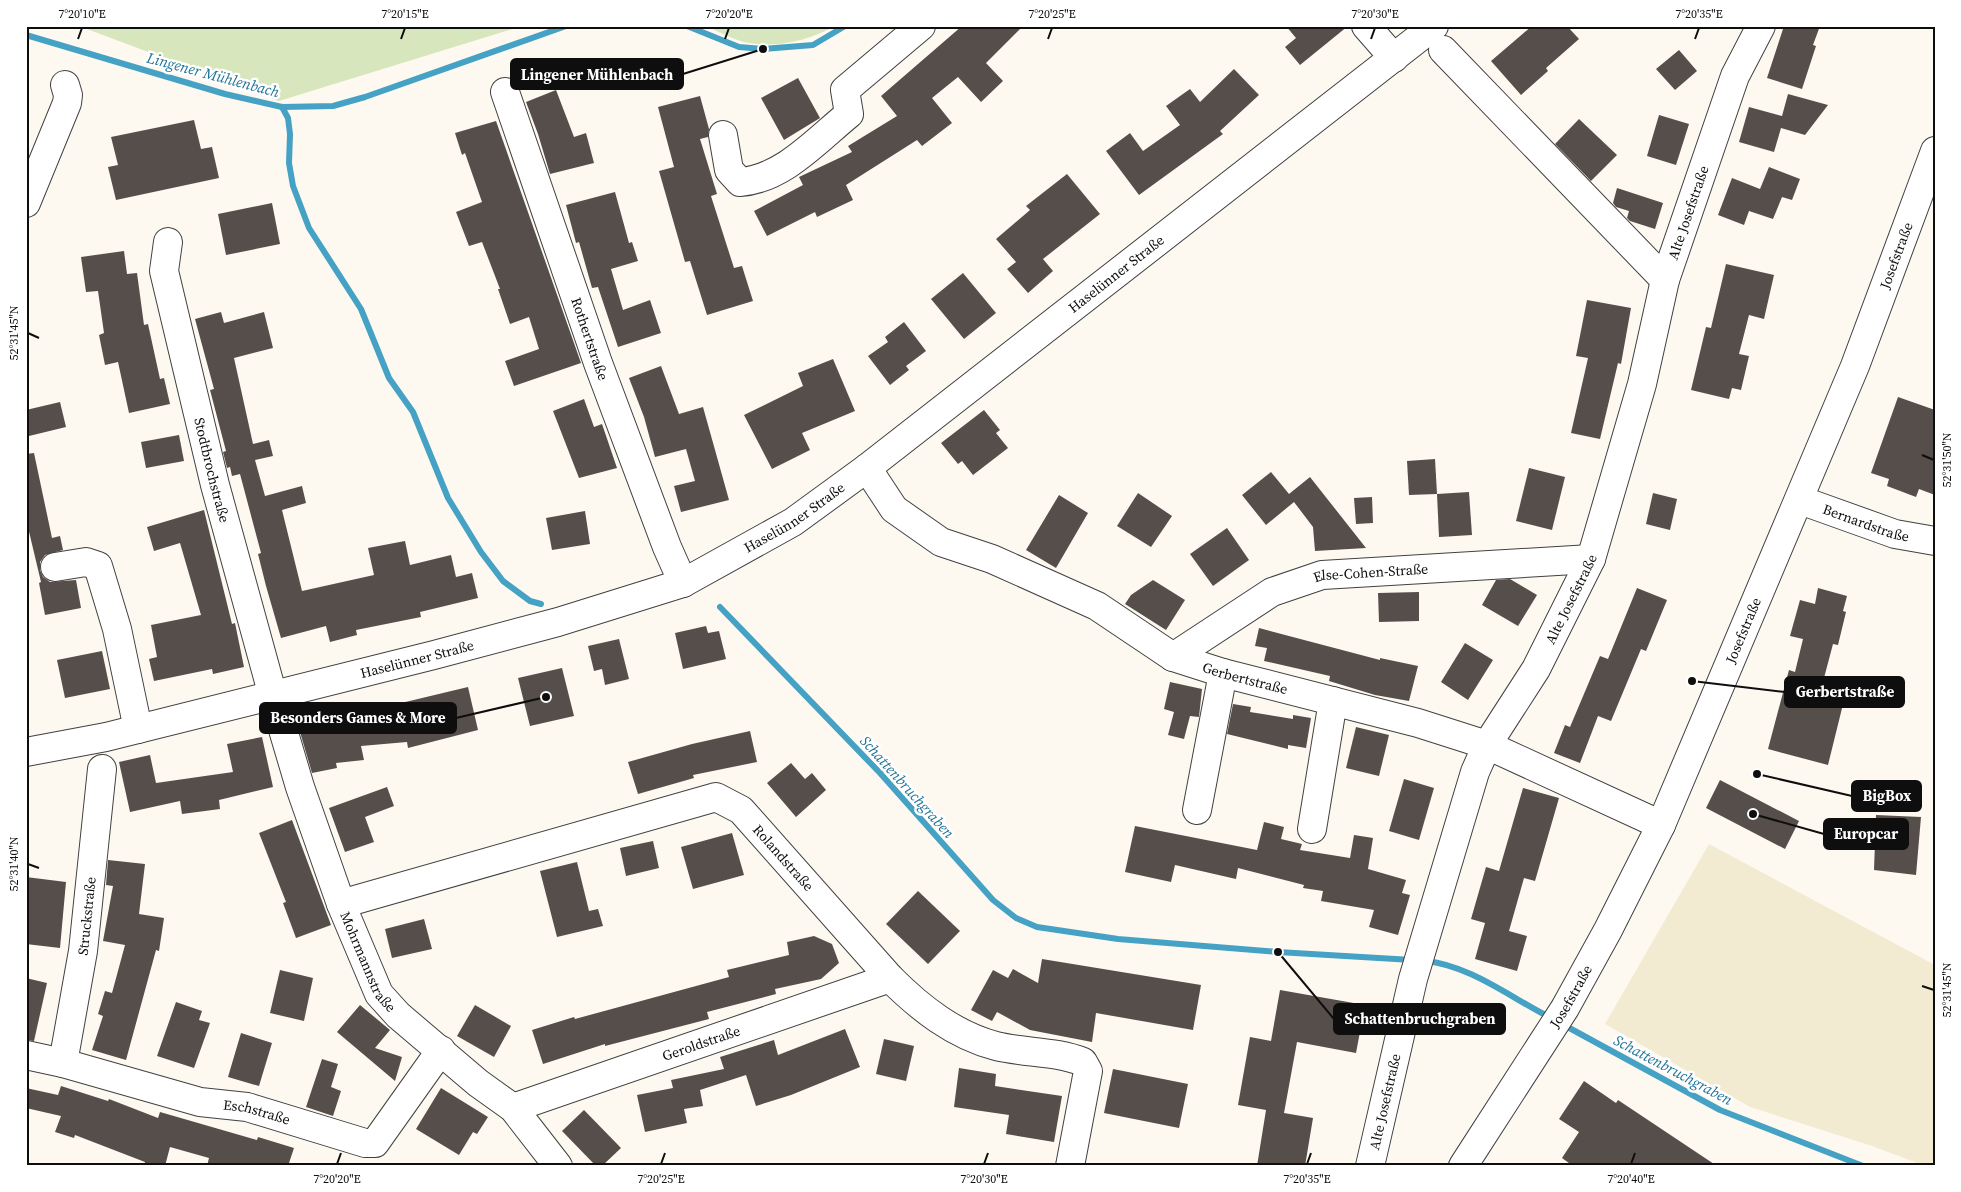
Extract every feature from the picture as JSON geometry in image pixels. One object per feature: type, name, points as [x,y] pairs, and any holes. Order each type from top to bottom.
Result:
[{"type":"street","points":[[723,135],[729,170],[740,182],[754,181],[776,172],[849,114],[846,90],[921,26]]},
{"type":"street","points":[[1366,26],[1394,58]]},
{"type":"street","name":"Alte Josefstraße","points":[[1370,1166],[1413,979],[1475,772],[1487,745],[1536,669],[1591,559],[1642,384],[1665,280],[1735,76],[1761,26]]},
{"type":"street","points":[[1438,38],[1665,280]]},
{"type":"street","name":"Haselünner Straße","points":[[26,752],[138,729],[273,696],[558,622],[683,583],[793,522],[867,468],[1394,58],[1438,38]]},
{"type":"street","points":[[26,203],[67,103],[68,95],[65,85]]},
{"type":"street","name":"Rothertstraße","points":[[505,92],[598,362],[667,546],[683,583]]},
{"type":"street","name":"Josefstraße","points":[[1463,1166],[1547,1038],[1608,930],[1661,825],[1800,500],[1855,366],[1935,151]]},
{"type":"street","name":"Stodtbrochstraße","points":[[168,242],[164,271],[215,484],[273,696]]},
{"type":"street","name":"Gerbertstraße","points":[[867,468],[894,509],[941,542],[992,559],[1097,606],[1173,657],[1223,673],[1333,701],[1487,745],[1661,825]]},
{"type":"street","name":"Bernardstraße","points":[[1800,500],[1895,534],[1935,541]]},
{"type":"street","name":"Else-Cohen-Straße","points":[[1173,657],[1272,592],[1322,574],[1591,559]]},
{"type":"street","points":[[55,567],[86,562],[98,566],[117,629],[138,729]]},
{"type":"street","points":[[1197,810],[1223,673]]},
{"type":"street","name":"Mohrmannstraße","points":[[273,696],[300,787],[341,904],[378,994],[398,1015],[513,1108],[558,1166]]},
{"type":"street","points":[[1312,829],[1333,701]]},
{"type":"street","name":"Struckstraße","points":[[62,1063],[83,952],[102,769]]},
{"type":"street","name":"Rolandstraße","points":[[341,904],[716,797],[741,810],[890,978],[914,1002],[962,1034],[996,1046],[1070,1057],[1083,1062],[1088,1070],[1070,1166]]},
{"type":"street","name":"Geroldstraße","points":[[513,1108],[890,978]]},
{"type":"street","name":"Eschstraße","points":[[26,1055],[62,1063],[200,1102],[247,1107],[366,1143],[375,1143],[441,1050]]},
{"type":"shaded area","points":[[1709,844],[1935,965],[1935,1166],[1925,1166],[1872,1146],[1750,1107],[1605,1024]]},
{"type":"green space","points":[[79,26],[522,26],[279,101]]},
{"type":"green space","points":[[706,26],[835,26],[794,42],[760,44],[744,42]]},
{"type":"building","points":[[962,26],[1023,26],[986,63],[1003,81],[981,102],[958,77],[932,98],[952,123],[922,146],[917,140],[846,185],[853,200],[817,217],[815,212],[767,236],[754,211],[803,185],[799,177],[852,152],[848,146],[897,116],[881,96]]},
{"type":"building","points":[[1286,26],[1348,26],[1300,65],[1285,47],[1296,38]]},
{"type":"building","points":[[1532,26],[1567,26],[1579,39],[1546,68],[1548,71],[1521,95],[1491,61]]},
{"type":"building","points":[[1784,26],[1820,26],[1813,45],[1816,46],[1802,89],[1767,78]]},
{"type":"building","points":[[1679,50],[1697,71],[1675,90],[1656,69]]},
{"type":"building","points":[[1234,69],[1259,95],[1220,131],[1223,134],[1139,195],[1106,151],[1130,133],[1143,151],[1180,125],[1166,106],[1190,89],[1200,102]]},
{"type":"building","points":[[798,78],[820,118],[784,140],[761,98]]},
{"type":"building","points":[[556,90],[574,137],[586,133],[594,163],[550,174],[526,102]]},
{"type":"building","points":[[1788,94],[1828,105],[1805,135],[1781,128],[1774,152],[1739,142],[1749,107],[1782,116]]},
{"type":"building","points":[[700,96],[709,129],[708,137],[700,139],[717,194],[711,196],[734,268],[742,266],[753,301],[707,315],[690,261],[685,262],[659,171],[674,167],[658,107]]},
{"type":"building","points":[[1659,115],[1689,124],[1676,165],[1647,156]]},
{"type":"building","points":[[1579,119],[1617,155],[1591,181],[1555,144]]},
{"type":"building","points":[[194,120],[201,149],[212,147],[219,178],[116,200],[108,167],[118,165],[111,137]]},
{"type":"building","points":[[496,121],[581,363],[514,386],[505,361],[539,349],[529,317],[510,324],[498,289],[500,289],[482,242],[469,246],[456,212],[482,202],[465,153],[462,155],[455,133]]},
{"type":"building","points":[[1769,167],[1800,179],[1792,200],[1782,197],[1773,219],[1749,211],[1744,225],[1718,215],[1732,178],[1760,189]]},
{"type":"building","points":[[1067,174],[1100,214],[1043,259],[1053,271],[1028,293],[1007,269],[1016,262],[996,239],[1030,210],[1026,206]]},
{"type":"building","points":[[1617,188],[1663,203],[1655,229],[1630,221],[1627,218],[1629,211],[1616,207],[1613,203]]},
{"type":"building","points":[[615,192],[629,243],[632,242],[638,261],[611,269],[623,310],[650,300],[661,333],[618,347],[598,287],[592,288],[579,242],[576,243],[566,205]]},
{"type":"building","points":[[272,203],[280,244],[226,255],[218,214]]},
{"type":"building","points":[[124,251],[127,274],[137,273],[144,325],[148,324],[160,379],[164,378],[170,404],[129,413],[118,362],[105,365],[99,335],[104,333],[98,291],[86,292],[81,257]]},
{"type":"building","points":[[1726,264],[1774,275],[1764,319],[1749,315],[1739,354],[1749,356],[1741,390],[1732,388],[1729,399],[1691,390],[1706,327],[1711,328]]},
{"type":"building","points":[[963,273],[996,313],[964,339],[931,299]]},
{"type":"building","points":[[1587,300],[1631,308],[1621,364],[1618,363],[1600,439],[1571,433],[1588,358],[1576,356]]},
{"type":"building","points":[[221,312],[224,323],[264,312],[273,348],[234,358],[253,444],[269,440],[273,456],[255,460],[265,496],[302,486],[306,503],[282,510],[302,591],[374,575],[368,548],[405,541],[410,565],[451,555],[456,577],[472,573],[478,598],[420,612],[421,617],[356,630],[357,635],[330,642],[326,626],[281,638],[258,554],[261,553],[240,474],[232,476],[230,467],[227,468],[223,452],[226,451],[210,390],[214,389],[195,319]]},
{"type":"building","points":[[904,322],[926,351],[906,366],[909,370],[890,385],[868,356],[888,342],[885,337]]},
{"type":"building","points":[[833,359],[855,411],[802,433],[810,450],[772,469],[744,415],[803,386],[798,373]]},
{"type":"building","points":[[661,366],[679,414],[703,407],[729,500],[681,512],[674,486],[695,481],[686,449],[655,457],[644,417],[629,378]]},
{"type":"building","points":[[1898,397],[1935,410],[1935,495],[1919,489],[1916,497],[1887,486],[1889,479],[1871,473]]},
{"type":"building","points":[[584,399],[594,427],[602,424],[617,468],[579,478],[553,411]]},
{"type":"building","points":[[60,402],[66,427],[29,436],[26,410]]},
{"type":"building","points":[[984,410],[1000,430],[996,433],[1008,448],[973,475],[962,461],[958,464],[941,443]]},
{"type":"building","points":[[179,435],[184,461],[146,468],[141,442]]},
{"type":"building","points":[[34,453],[52,538],[60,536],[63,550],[45,555],[40,562],[40,570],[43,577],[50,582],[76,580],[81,608],[45,615],[39,583],[41,582],[26,519],[26,454]]},
{"type":"building","points":[[1435,459],[1437,494],[1409,495],[1407,461]]},
{"type":"building","points":[[1529,468],[1565,477],[1552,530],[1516,521]]},
{"type":"building","points":[[1271,472],[1289,494],[1310,477],[1366,548],[1315,551],[1313,527],[1294,502],[1266,525],[1242,495]]},
{"type":"building","points":[[1469,492],[1472,535],[1439,537],[1437,494]]},
{"type":"building","points":[[1138,493],[1172,516],[1151,547],[1117,526]]},
{"type":"building","points":[[1653,493],[1677,499],[1670,530],[1646,524]]},
{"type":"building","points":[[1059,495],[1088,513],[1056,568],[1026,550]]},
{"type":"building","points":[[1372,497],[1373,523],[1356,524],[1354,498]]},
{"type":"building","points":[[204,510],[232,624],[235,623],[244,667],[213,674],[212,669],[154,681],[149,659],[157,657],[151,625],[201,615],[180,543],[154,551],[147,527]]},
{"type":"building","points":[[585,511],[590,544],[552,550],[546,518]]},
{"type":"building","points":[[1227,528],[1249,560],[1213,586],[1190,554]]},
{"type":"building","points":[[1510,579],[1537,595],[1518,626],[1482,605],[1496,580]]},
{"type":"building","points":[[1153,580],[1185,600],[1166,630],[1125,604],[1131,595]]},
{"type":"building","points":[[1637,588],[1667,600],[1646,651],[1641,649],[1611,721],[1598,716],[1580,763],[1554,753],[1565,725],[1570,727],[1600,656],[1608,659]]},
{"type":"building","points":[[1818,588],[1847,596],[1843,611],[1846,612],[1838,645],[1833,644],[1824,678],[1848,684],[1828,765],[1768,749],[1789,670],[1795,672],[1803,639],[1790,636],[1800,600],[1815,604]]},
{"type":"building","points":[[1419,592],[1419,621],[1379,622],[1378,593]]},
{"type":"building","points":[[706,626],[708,633],[719,631],[726,659],[683,669],[675,633]]},
{"type":"building","points":[[1259,628],[1380,660],[1380,658],[1418,666],[1409,701],[1375,695],[1329,681],[1330,676],[1264,661],[1267,648],[1255,646]]},
{"type":"building","points":[[619,639],[629,679],[605,685],[602,669],[594,671],[588,646]]},
{"type":"building","points":[[1465,643],[1493,660],[1468,700],[1441,682]]},
{"type":"building","points":[[102,651],[110,689],[65,698],[57,660]]},
{"type":"building","points":[[562,668],[574,716],[530,726],[518,678]]},
{"type":"building","points":[[1170,682],[1202,689],[1199,717],[1190,716],[1184,739],[1168,735],[1174,712],[1164,709]]},
{"type":"building","points":[[468,687],[478,730],[408,748],[407,742],[361,746],[364,760],[336,763],[337,768],[312,773],[300,732],[351,722],[350,718],[398,707],[397,704]]},
{"type":"building","points":[[1233,704],[1251,707],[1250,712],[1293,719],[1293,715],[1311,718],[1306,748],[1288,745],[1288,749],[1227,734]]},
{"type":"building","points":[[1356,727],[1389,735],[1379,776],[1346,768]]},
{"type":"building","points":[[750,731],[757,762],[693,775],[694,778],[638,794],[628,762],[692,744]]},
{"type":"building","points":[[262,737],[273,787],[219,800],[220,809],[182,814],[180,801],[130,812],[119,762],[150,755],[156,783],[233,772],[227,744]]},
{"type":"building","points":[[791,763],[805,779],[812,773],[826,790],[796,817],[767,783]]},
{"type":"building","points":[[1404,779],[1434,788],[1419,840],[1389,831]]},
{"type":"building","points":[[1720,780],[1799,821],[1785,849],[1706,808]]},
{"type":"building","points":[[387,787],[394,806],[365,817],[374,842],[345,852],[329,808]]},
{"type":"building","points":[[1523,788],[1559,798],[1535,881],[1524,878],[1509,931],[1527,936],[1517,971],[1475,959],[1485,923],[1471,919],[1486,867],[1499,871]]},
{"type":"building","points":[[1876,815],[1921,817],[1916,875],[1874,870]]},
{"type":"building","points":[[292,820],[331,925],[296,938],[283,903],[286,902],[259,833]]},
{"type":"building","points":[[1264,822],[1284,827],[1281,839],[1302,844],[1300,850],[1350,858],[1354,835],[1373,838],[1368,869],[1406,880],[1402,893],[1410,895],[1398,935],[1369,927],[1374,910],[1321,901],[1323,891],[1303,888],[1304,885],[1238,868],[1236,879],[1175,865],[1171,882],[1125,872],[1135,826],[1257,850]]},
{"type":"building","points":[[732,833],[744,875],[693,889],[681,847]]},
{"type":"building","points":[[653,841],[659,868],[626,876],[620,848]]},
{"type":"building","points":[[108,860],[145,864],[139,914],[164,918],[159,951],[156,950],[126,1060],[92,1050],[103,1016],[98,1014],[105,991],[112,993],[125,945],[103,941],[113,886],[106,885]]},
{"type":"building","points":[[577,862],[589,911],[598,909],[603,926],[557,937],[540,871]]},
{"type":"building","points":[[26,877],[66,882],[60,948],[26,944]]},
{"type":"building","points":[[918,891],[960,931],[928,964],[886,924]]},
{"type":"building","points":[[424,919],[432,949],[392,958],[385,929]]},
{"type":"building","points":[[814,936],[832,944],[839,963],[821,979],[775,989],[776,994],[707,1012],[709,1019],[605,1046],[605,1044],[543,1064],[532,1030],[574,1017],[575,1019],[729,977],[727,970],[789,955],[787,942]]},
{"type":"building","points":[[1042,959],[1201,985],[1193,1030],[1096,1013],[1092,1042],[1030,1030],[997,1012],[992,1021],[971,1010],[993,970],[1008,978],[1013,969],[1038,983]]},
{"type":"building","points":[[280,970],[313,978],[304,1021],[270,1013]]},
{"type":"building","points":[[26,978],[47,983],[34,1041],[26,1040]]},
{"type":"building","points":[[1280,990],[1365,1005],[1356,1053],[1297,1042],[1284,1113],[1313,1118],[1305,1166],[1257,1166],[1266,1110],[1238,1105],[1250,1037],[1271,1041]]},
{"type":"building","points":[[176,1002],[202,1011],[199,1020],[210,1023],[194,1068],[157,1056]]},
{"type":"building","points":[[360,1005],[390,1030],[375,1048],[402,1057],[395,1081],[337,1032]]},
{"type":"building","points":[[475,1005],[511,1026],[494,1057],[457,1036]]},
{"type":"building","points":[[845,1029],[860,1067],[791,1095],[756,1106],[746,1075],[700,1090],[703,1106],[684,1109],[687,1123],[645,1132],[637,1095],[673,1088],[671,1080],[724,1069],[720,1057],[774,1040],[778,1055]]},
{"type":"building","points":[[241,1033],[272,1043],[259,1086],[228,1077]]},
{"type":"building","points":[[884,1039],[914,1046],[906,1081],[876,1074]]},
{"type":"building","points":[[322,1059],[338,1064],[331,1087],[341,1091],[333,1116],[306,1107]]},
{"type":"building","points":[[959,1068],[996,1074],[995,1086],[1062,1096],[1054,1142],[1006,1134],[1009,1115],[954,1107]]},
{"type":"building","points":[[1113,1069],[1188,1084],[1179,1128],[1104,1113]]},
{"type":"building","points":[[1584,1081],[1616,1103],[1618,1100],[1717,1166],[1573,1166],[1562,1158],[1579,1132],[1559,1119]]},
{"type":"building","points":[[61,1086],[108,1101],[109,1099],[158,1118],[160,1112],[257,1140],[258,1137],[294,1148],[288,1166],[207,1166],[209,1158],[170,1147],[165,1166],[144,1166],[145,1162],[75,1135],[74,1138],[55,1132],[61,1116],[26,1108],[26,1088],[58,1095]]},
{"type":"building","points":[[441,1088],[488,1117],[477,1134],[473,1132],[459,1155],[416,1129]]},
{"type":"building","points":[[584,1110],[621,1148],[602,1166],[596,1166],[562,1131]]},
{"type":"waterway","name":"Lingener Mühlenbach","points":[[26,35],[225,94],[282,107],[333,106],[365,97],[566,26]]},
{"type":"waterway","name":"Lingener Mühlenbach","points":[[687,26],[739,47],[763,49],[813,45],[845,26]]},
{"type":"waterway","points":[[282,107],[288,118],[290,134],[289,163],[293,186],[309,228],[361,309],[389,378],[413,412],[448,498],[481,552],[503,581],[530,601],[541,604]]},
{"type":"waterway","name":"Schattenbruchgraben","points":[[720,607],[880,773],[993,900],[1016,918],[1037,927],[1118,939],[1278,952],[1412,960]]},
{"type":"waterway","name":"Schattenbruchgraben","points":[[1425,961],[1442,964],[1474,976],[1551,1018]]},
{"type":"waterway","name":"Schattenbruchgraben","points":[[1562,1024],[1720,1110],[1863,1166]]},
{"type":"place","name":"Lingener Mühlenbach","points":[[763,49]]},
{"type":"place","name":"Gerbertstraße","points":[[1692,681]]},
{"type":"place","name":"Besonders Games & More","points":[[546,697]]},
{"type":"place","name":"BigBox","points":[[1757,774]]},
{"type":"place","name":"Europcar","points":[[1753,814]]},
{"type":"place","name":"Schattenbruchgraben","points":[[1278,952]]}]
